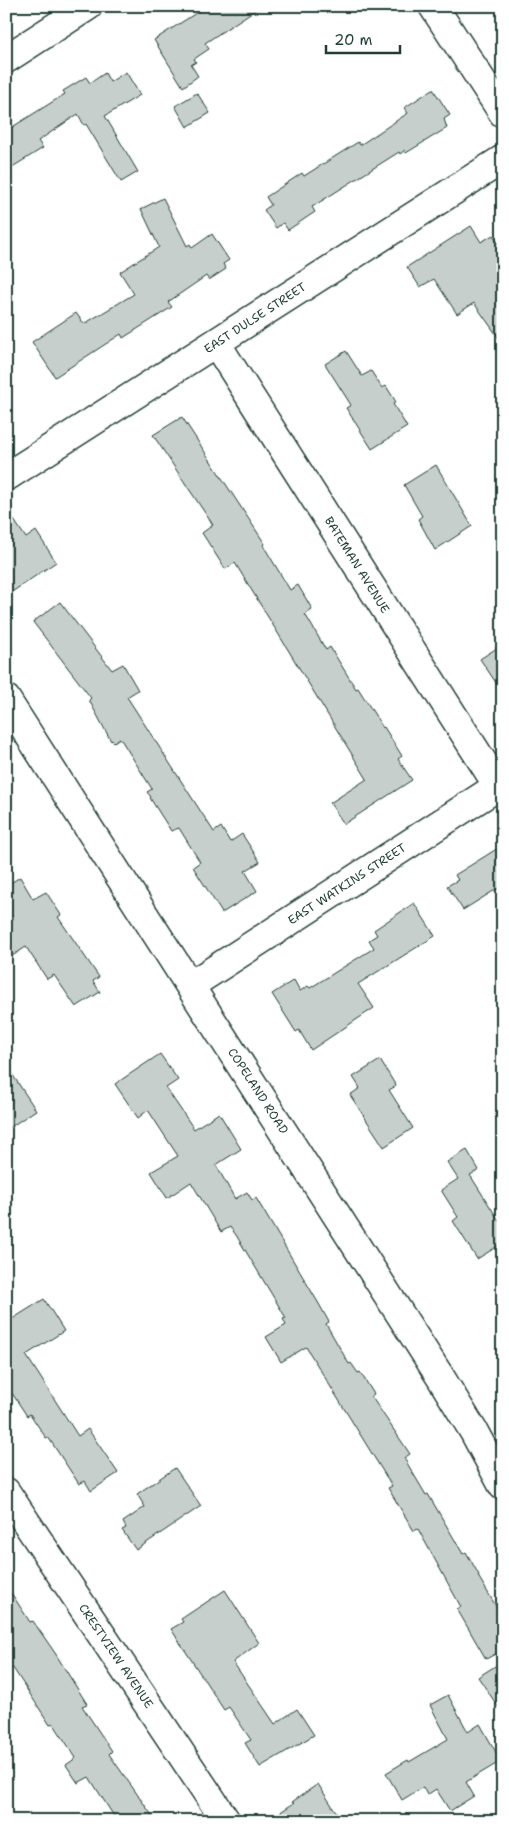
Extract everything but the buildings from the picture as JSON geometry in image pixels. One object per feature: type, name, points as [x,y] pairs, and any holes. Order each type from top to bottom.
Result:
[{"type":"street","points":[[6,59],[88,6]]},
{"type":"street","points":[[433,6],[503,113]]},
{"type":"street","name":"EAST DULSE STREET","points":[[6,477],[503,158]]},
{"type":"street","name":"BATEMAN AVENUE","points":[[216,343],[500,784]]},
{"type":"street","name":"COPELAND ROAD","points":[[6,699],[458,1405],[503,1486]]},
{"type":"street","name":"EAST WATKINS STREET","points":[[191,986],[500,784]]},
{"type":"street","name":"CRESTVIEW AVENUE","points":[[6,1492],[226,1821]]}]
